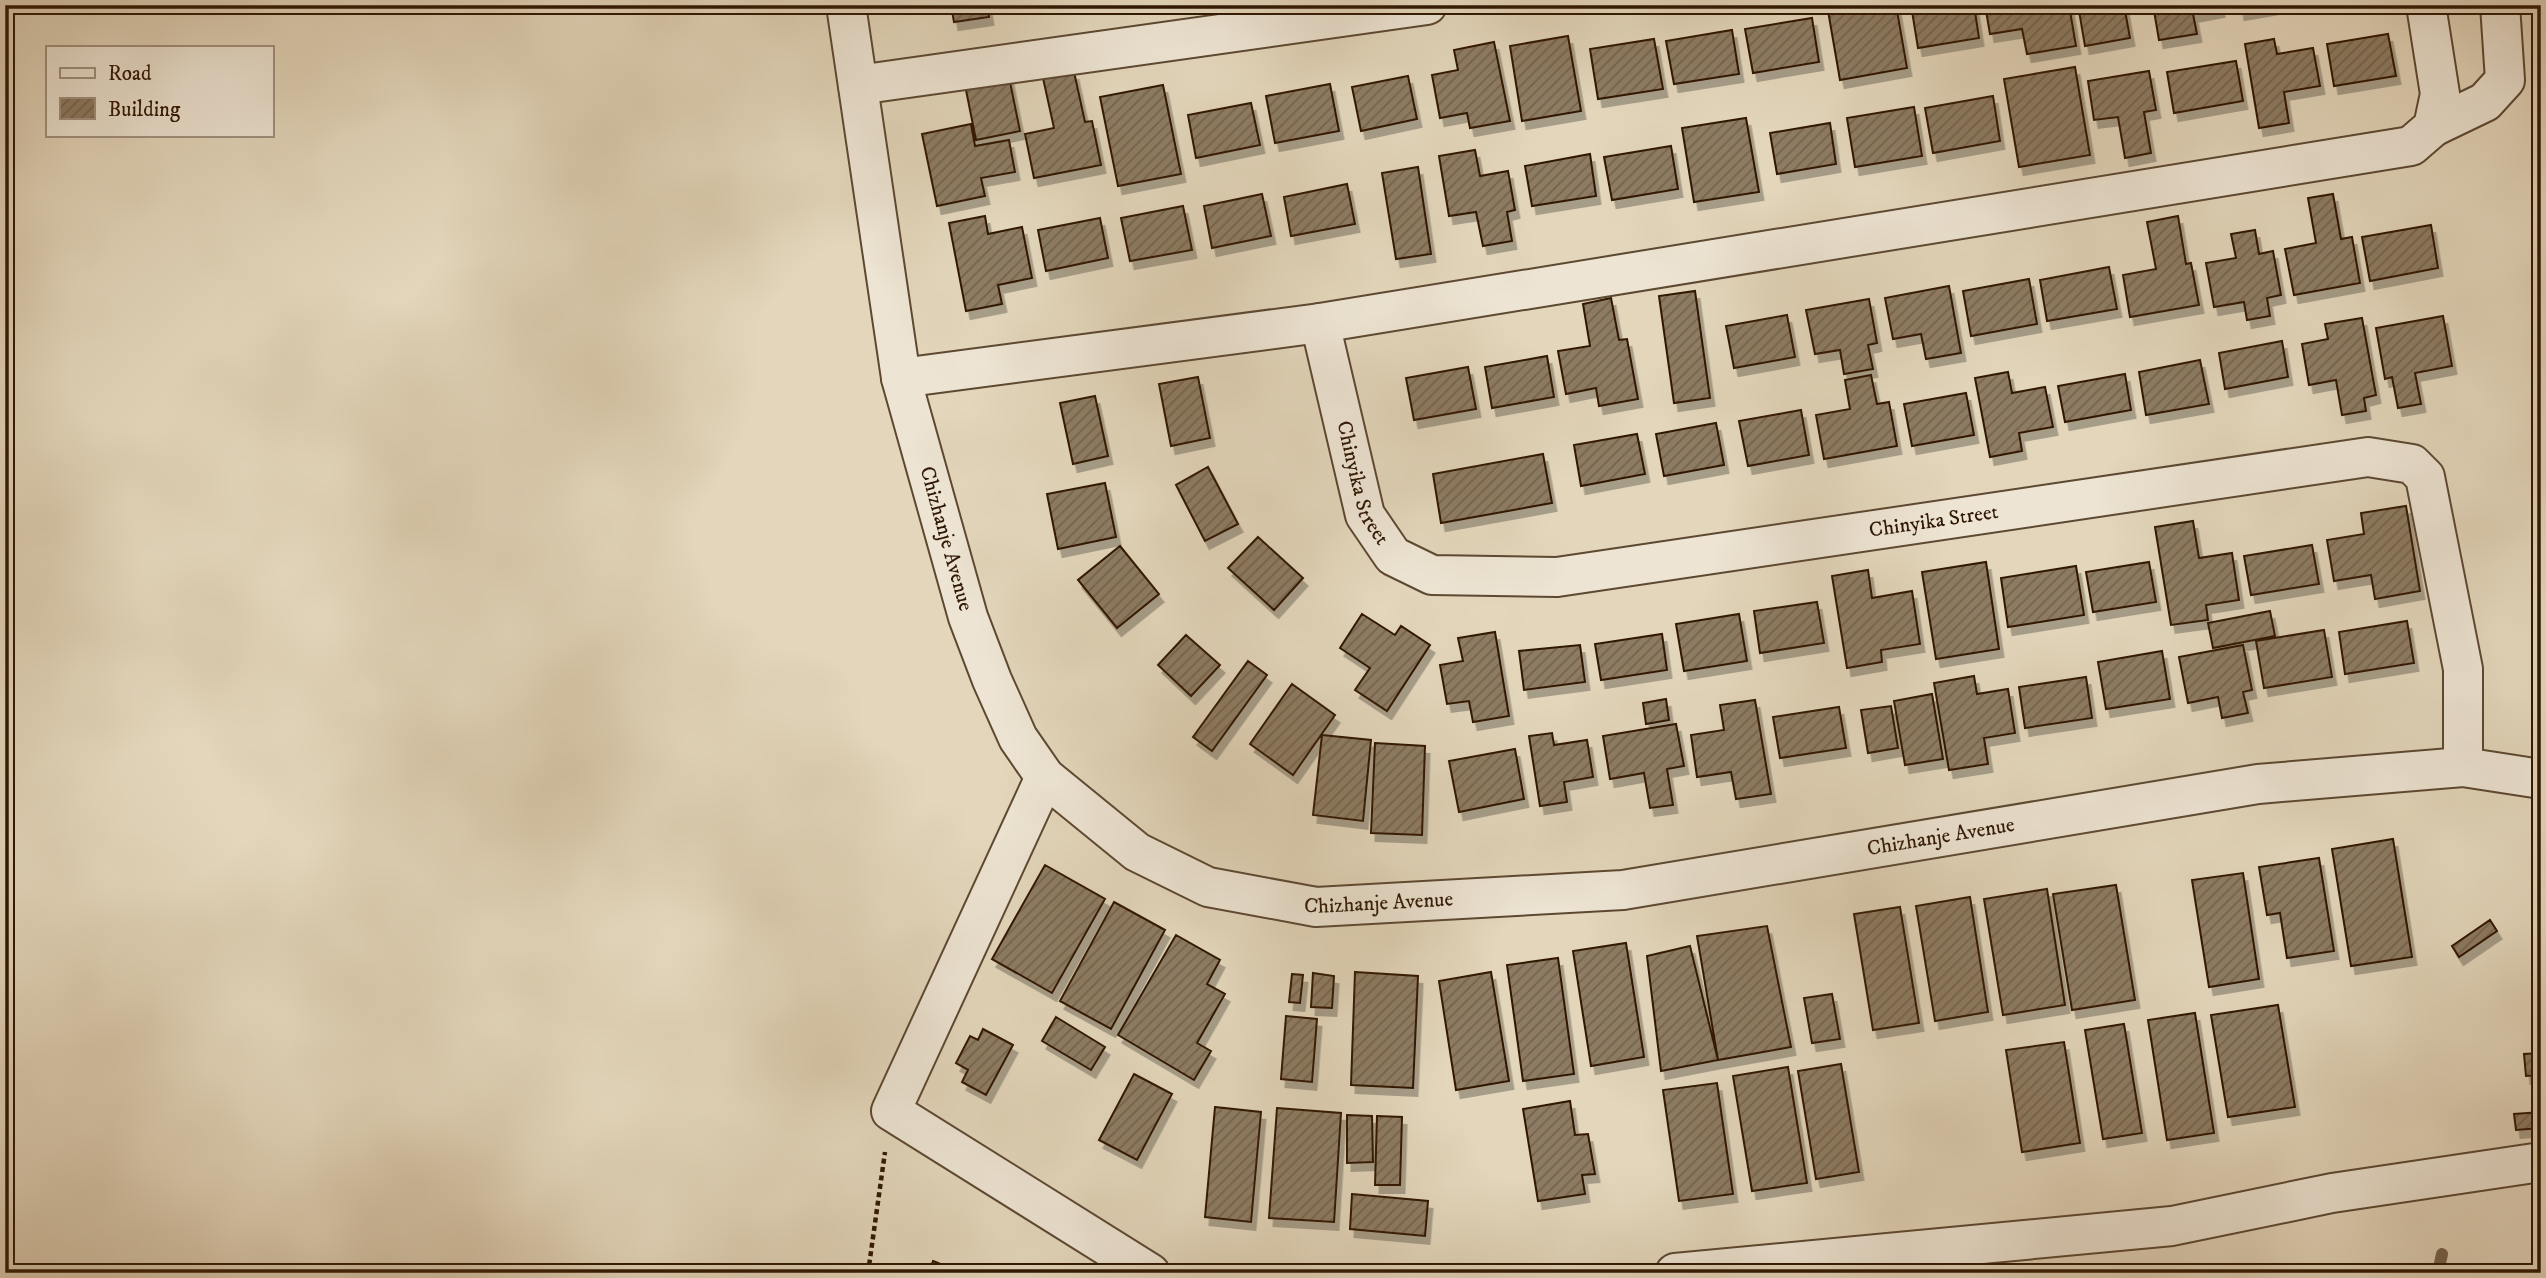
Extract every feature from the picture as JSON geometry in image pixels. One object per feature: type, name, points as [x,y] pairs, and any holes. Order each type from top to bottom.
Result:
[{"type":"street","name":"Chizhanje Avenue","points":[[846,5],[901,378],[968,618],[1018,738],[1045,777],[1137,852],[1208,887],[1316,907],[1623,891],[2258,784],[2463,767],[2541,779]]},
{"type":"street","points":[[858,85],[1427,5]]},
{"type":"street","points":[[2426,5],[2440,94],[2433,127]]},
{"type":"street","points":[[901,378],[1320,323],[2411,146],[2433,127],[2485,102],[2505,80],[2500,5]]},
{"type":"street","name":"Chinyika Street","points":[[1320,323],[1365,514],[1393,556],[1432,575],[1557,577],[2368,457],[2412,464],[2425,477],[2463,669],[2463,767]]},
{"type":"street","points":[[1045,777],[891,1111],[1150,1273]]},
{"type":"street","points":[[1675,1273],[2172,1226],[2332,1193],[2541,1162]]},
{"type":"path","points":[[868,1273],[891,1111]]},
{"type":"building","points":[[951,5],[987,5],[989,17],[954,22]]},
{"type":"building","points":[[1827,5],[1896,5],[1907,68],[1840,80]]},
{"type":"building","points":[[1911,5],[1974,5],[1979,38],[1918,48]]},
{"type":"building","points":[[1985,5],[2069,5],[2076,46],[2027,54],[2022,29],[1990,34]]},
{"type":"building","points":[[2078,5],[2124,5],[2130,38],[2085,46]]},
{"type":"building","points":[[2153,5],[2219,5],[2220,9],[2193,14],[2197,34],[2159,40]]},
{"type":"building","points":[[2239,5],[2281,5],[2240,12]]},
{"type":"building","points":[[1812,18],[1819,62],[1753,73],[1745,29]]},
{"type":"building","points":[[1732,30],[1739,74],[1674,84],[1666,41]]},
{"type":"building","points":[[2388,34],[2396,76],[2334,86],[2327,44]]},
{"type":"building","points":[[1568,36],[1581,111],[1522,121],[1510,46]]},
{"type":"building","points":[[1654,39],[1663,89],[1598,99],[1590,49]]},
{"type":"building","points":[[2274,39],[2277,54],[2313,48],[2320,86],[2284,92],[2289,123],[2259,128],[2245,44]]},
{"type":"building","points":[[1494,42],[1510,121],[1470,128],[1467,113],[1440,118],[1432,75],[1458,70],[1454,50]]},
{"type":"building","points":[[2236,61],[2243,101],[2174,113],[2167,72]]},
{"type":"building","points":[[2075,67],[2090,155],[2019,167],[2004,79]]},
{"type":"building","points":[[2149,71],[2156,110],[2144,112],[2151,153],[2125,158],[2118,117],[2094,120],[2088,81]]},
{"type":"building","points":[[1074,72],[1085,122],[1092,121],[1101,165],[1034,178],[1025,134],[1054,128],[1043,78]]},
{"type":"building","points":[[1408,76],[1417,119],[1361,131],[1352,87]]},
{"type":"building","points":[[1009,77],[1020,131],[976,140],[965,85]]},
{"type":"building","points":[[1330,84],[1339,131],[1275,143],[1266,96]]},
{"type":"building","points":[[1163,85],[1181,174],[1118,186],[1100,97]]},
{"type":"building","points":[[1993,96],[2000,141],[1933,153],[1925,108]]},
{"type":"building","points":[[1251,103],[1260,145],[1196,158],[1188,115]]},
{"type":"building","points":[[1914,107],[1922,156],[1855,167],[1847,118]]},
{"type":"building","points":[[1746,118],[1759,192],[1694,202],[1682,128]]},
{"type":"building","points":[[1830,123],[1836,164],[1777,174],[1770,133]]},
{"type":"building","points":[[971,124],[975,146],[1009,140],[1015,172],[981,178],[985,196],[937,206],[922,134]]},
{"type":"building","points":[[1671,146],[1678,189],[1612,200],[1604,157]]},
{"type":"building","points":[[1475,150],[1480,176],[1508,171],[1515,210],[1507,212],[1512,241],[1483,246],[1476,212],[1449,216],[1439,156]]},
{"type":"building","points":[[1590,154],[1596,196],[1532,206],[1525,166]]},
{"type":"building","points":[[1418,167],[1431,254],[1396,259],[1382,173]]},
{"type":"building","points":[[1347,184],[1355,224],[1291,236],[1284,197]]},
{"type":"building","points":[[1262,194],[1271,236],[1212,248],[1204,206]]},
{"type":"building","points":[[2333,194],[2341,239],[2352,237],[2360,283],[2294,295],[2285,249],[2316,243],[2308,198]]},
{"type":"building","points":[[1183,206],[1192,250],[1130,261],[1121,218]]},
{"type":"building","points":[[985,216],[988,234],[1022,227],[1032,278],[998,285],[1002,304],[966,311],[949,223]]},
{"type":"building","points":[[2178,216],[2186,264],[2191,263],[2199,305],[2130,317],[2123,275],[2156,269],[2147,222]]},
{"type":"building","points":[[1100,218],[1108,258],[1046,271],[1038,230]]},
{"type":"building","points":[[2431,225],[2438,268],[2370,281],[2362,237]]},
{"type":"building","points":[[2255,230],[2259,254],[2273,251],[2281,295],[2267,298],[2270,316],[2247,320],[2244,302],[2214,307],[2206,263],[2236,258],[2231,234]]},
{"type":"building","points":[[2109,267],[2117,309],[2047,321],[2040,280]]},
{"type":"building","points":[[2029,279],[2037,324],[1971,336],[1963,291]]},
{"type":"building","points":[[1949,286],[1961,353],[1926,359],[1921,334],[1893,339],[1885,298]]},
{"type":"building","points":[[1695,291],[1710,398],[1674,403],[1659,296]]},
{"type":"building","points":[[1611,298],[1619,340],[1627,339],[1638,399],[1599,406],[1596,388],[1566,394],[1558,351],[1590,346],[1583,304]]},
{"type":"building","points":[[1869,299],[1877,343],[1868,345],[1873,369],[1844,374],[1840,350],[1815,354],[1806,310]]},
{"type":"building","points":[[1787,315],[1795,357],[1734,368],[1726,326]]},
{"type":"building","points":[[2443,316],[2452,366],[2415,373],[2421,404],[2398,408],[2392,377],[2385,379],[2376,328]]},
{"type":"building","points":[[2362,318],[2376,395],[2364,398],[2366,411],[2342,415],[2336,380],[2309,385],[2302,344],[2328,339],[2325,324]]},
{"type":"building","points":[[2282,341],[2288,377],[2225,389],[2219,353]]},
{"type":"building","points":[[1547,356],[1554,397],[1492,408],[1485,367]]},
{"type":"building","points":[[2200,360],[2209,404],[2146,415],[2139,372]]},
{"type":"building","points":[[1468,367],[1476,409],[1414,420],[1406,378]]},
{"type":"building","points":[[2008,372],[2012,393],[2045,387],[2053,427],[2019,433],[2022,451],[1990,457],[1975,378]]},
{"type":"building","points":[[2125,374],[2131,410],[2065,422],[2058,386]]},
{"type":"building","points":[[1871,375],[1877,404],[1889,402],[1897,446],[1824,459],[1816,415],[1850,409],[1845,380]]},
{"type":"building","points":[[1198,377],[1210,438],[1171,446],[1159,384]]},
{"type":"building","points":[[1966,393],[1974,435],[1912,446],[1904,404]]},
{"type":"building","points":[[1095,396],[1108,456],[1073,464],[1060,403]]},
{"type":"building","points":[[1801,410],[1809,455],[1748,466],[1739,421]]},
{"type":"building","points":[[1716,423],[1724,465],[1664,476],[1656,434]]},
{"type":"building","points":[[1637,434],[1645,474],[1581,486],[1574,445]]},
{"type":"building","points":[[1543,454],[1552,503],[1441,523],[1433,474]]},
{"type":"building","points":[[1208,467],[1238,524],[1205,541],[1176,485]]},
{"type":"building","points":[[1105,483],[1116,537],[1058,549],[1047,494]]},
{"type":"building","points":[[2406,506],[2420,591],[2375,599],[2371,575],[2334,581],[2327,540],[2364,534],[2361,513]]},
{"type":"building","points":[[2193,521],[2199,558],[2232,553],[2239,600],[2206,605],[2208,620],[2171,625],[2155,527]]},
{"type":"building","points":[[1258,537],[1303,578],[1274,610],[1228,568]]},
{"type":"building","points":[[2312,545],[2319,584],[2251,595],[2244,556]]},
{"type":"building","points":[[1120,546],[1159,594],[1117,628],[1078,580]]},
{"type":"building","points":[[1986,562],[1999,649],[1936,659],[1922,572]]},
{"type":"building","points":[[2149,562],[2156,602],[2093,612],[2086,572]]},
{"type":"building","points":[[2076,566],[2084,615],[2008,627],[2001,578]]},
{"type":"building","points":[[1868,570],[1872,598],[1912,591],[1920,644],[1881,650],[1882,662],[1847,668],[1832,576]]},
{"type":"building","points":[[1817,602],[1824,643],[1760,653],[1754,611]]},
{"type":"building","points":[[2270,611],[2275,636],[2213,648],[2208,623]]},
{"type":"building","points":[[1362,614],[1395,635],[1401,626],[1430,645],[1387,711],[1355,690],[1370,668],[1340,648]]},
{"type":"building","points":[[1739,614],[1747,661],[1684,671],[1676,624]]},
{"type":"building","points":[[2407,621],[2414,663],[2345,674],[2339,632]]},
{"type":"building","points":[[2324,630],[2332,677],[2264,688],[2256,641]]},
{"type":"building","points":[[1495,632],[1509,716],[1473,722],[1469,701],[1447,704],[1440,665],[1463,661],[1458,638]]},
{"type":"building","points":[[1662,634],[1667,670],[1601,680],[1595,644]]},
{"type":"building","points":[[1186,635],[1220,665],[1191,696],[1158,665]]},
{"type":"building","points":[[1580,645],[1585,682],[1524,690],[1519,651]]},
{"type":"building","points":[[2243,645],[2252,690],[2243,692],[2248,713],[2222,718],[2218,697],[2188,703],[2179,657]]},
{"type":"building","points":[[2162,651],[2170,699],[2106,709],[2098,662]]},
{"type":"building","points":[[1248,661],[1267,675],[1212,751],[1193,737]]},
{"type":"building","points":[[1974,676],[1977,694],[2008,689],[2015,733],[1984,738],[1988,764],[1949,770],[1934,683]]},
{"type":"building","points":[[2086,677],[2092,718],[2025,728],[2019,687]]},
{"type":"building","points":[[1292,684],[1335,715],[1293,775],[1250,744]]},
{"type":"building","points":[[1932,694],[1943,759],[1905,765],[1894,701]]},
{"type":"building","points":[[1666,699],[1669,720],[1646,724],[1643,703]]},
{"type":"building","points":[[1755,700],[1771,794],[1736,799],[1731,772],[1697,777],[1691,735],[1724,730],[1720,705]]},
{"type":"building","points":[[1891,706],[1898,748],[1868,753],[1861,710]]},
{"type":"building","points":[[1839,707],[1846,748],[1780,758],[1773,717]]},
{"type":"building","points":[[1676,724],[1684,766],[1667,769],[1673,805],[1650,808],[1644,773],[1610,779],[1603,736]]},
{"type":"building","points":[[1552,733],[1554,745],[1587,740],[1593,777],[1564,782],[1567,802],[1540,806],[1529,736]]},
{"type":"building","points":[[1322,735],[1371,740],[1363,821],[1313,815]]},
{"type":"building","points":[[1375,743],[1425,746],[1422,835],[1371,833]]},
{"type":"building","points":[[1515,749],[1524,799],[1459,812],[1449,761]]},
{"type":"building","points":[[2393,839],[2412,957],[2351,966],[2332,849]]},
{"type":"building","points":[[2319,858],[2334,951],[2287,958],[2280,913],[2267,915],[2259,867]]},
{"type":"building","points":[[1045,865],[1105,899],[1052,993],[992,959]]},
{"type":"building","points":[[2243,873],[2259,979],[2209,987],[2192,880]]},
{"type":"building","points":[[2116,885],[2135,1000],[2072,1010],[2053,894]]},
{"type":"building","points":[[2047,889],[2065,1005],[2003,1015],[1984,899]]},
{"type":"building","points":[[1970,897],[1988,1012],[1935,1021],[1916,906]]},
{"type":"building","points":[[1114,902],[1165,930],[1111,1029],[1060,1001]]},
{"type":"building","points":[[1900,907],[1919,1023],[1873,1030],[1854,914]]},
{"type":"building","points":[[2490,920],[2497,931],[2459,957],[2452,946]]},
{"type":"building","points":[[1767,926],[1791,1047],[1718,1060],[1697,936]]},
{"type":"building","points":[[1176,935],[1220,960],[1207,984],[1225,994],[1197,1043],[1211,1051],[1194,1080],[1118,1035]]},
{"type":"building","points":[[1626,943],[1644,1057],[1591,1066],[1573,951]]},
{"type":"building","points":[[1690,946],[1718,1060],[1661,1071],[1647,956]]},
{"type":"building","points":[[1558,958],[1574,1074],[1523,1081],[1507,965]]},
{"type":"building","points":[[1355,972],[1418,976],[1413,1088],[1351,1085]]},
{"type":"building","points":[[1491,972],[1509,1081],[1456,1090],[1439,981]]},
{"type":"building","points":[[1313,973],[1334,976],[1332,1008],[1311,1007]]},
{"type":"building","points":[[1292,974],[1303,975],[1300,1003],[1289,1002]]},
{"type":"building","points":[[1832,994],[1840,1039],[1812,1043],[1804,998]]},
{"type":"building","points":[[2278,1005],[2295,1107],[2228,1117],[2211,1015]]},
{"type":"building","points":[[2195,1013],[2214,1133],[2167,1140],[2148,1020]]},
{"type":"building","points":[[1286,1016],[1317,1019],[1312,1082],[1281,1079]]},
{"type":"building","points":[[1056,1017],[1105,1047],[1091,1070],[1042,1041]]},
{"type":"building","points":[[2124,1024],[2142,1133],[2103,1139],[2085,1030]]},
{"type":"building","points":[[983,1029],[1013,1045],[986,1095],[962,1082],[968,1070],[956,1063],[970,1036],[978,1040]]},
{"type":"building","points":[[2064,1042],[2080,1143],[2022,1152],[2006,1050]]},
{"type":"building","points":[[2541,1053],[2541,1075],[2526,1076],[2524,1054]]},
{"type":"building","points":[[1841,1064],[1859,1172],[1816,1179],[1798,1071]]},
{"type":"building","points":[[1788,1067],[1807,1183],[1752,1191],[1733,1076]]},
{"type":"building","points":[[1134,1074],[1172,1094],[1137,1160],[1099,1140]]},
{"type":"building","points":[[1717,1083],[1733,1194],[1679,1201],[1663,1090]]},
{"type":"building","points":[[1570,1101],[1575,1135],[1588,1134],[1595,1174],[1582,1175],[1585,1194],[1538,1201],[1523,1109]]},
{"type":"building","points":[[1215,1107],[1261,1112],[1251,1222],[1205,1217]]},
{"type":"building","points":[[1277,1108],[1341,1113],[1334,1222],[1269,1218]]},
{"type":"building","points":[[2541,1112],[2541,1128],[2516,1130],[2514,1114]]},
{"type":"building","points":[[1347,1115],[1372,1116],[1373,1162],[1347,1163]]},
{"type":"building","points":[[1377,1116],[1402,1117],[1400,1185],[1375,1185]]},
{"type":"building","points":[[1352,1194],[1428,1201],[1425,1236],[1350,1229]]},
{"type":"building","points":[[933,1261],[963,1273],[929,1273]]},
{"type":"waterway","points":[[2438,1273],[2442,1254]]}]
